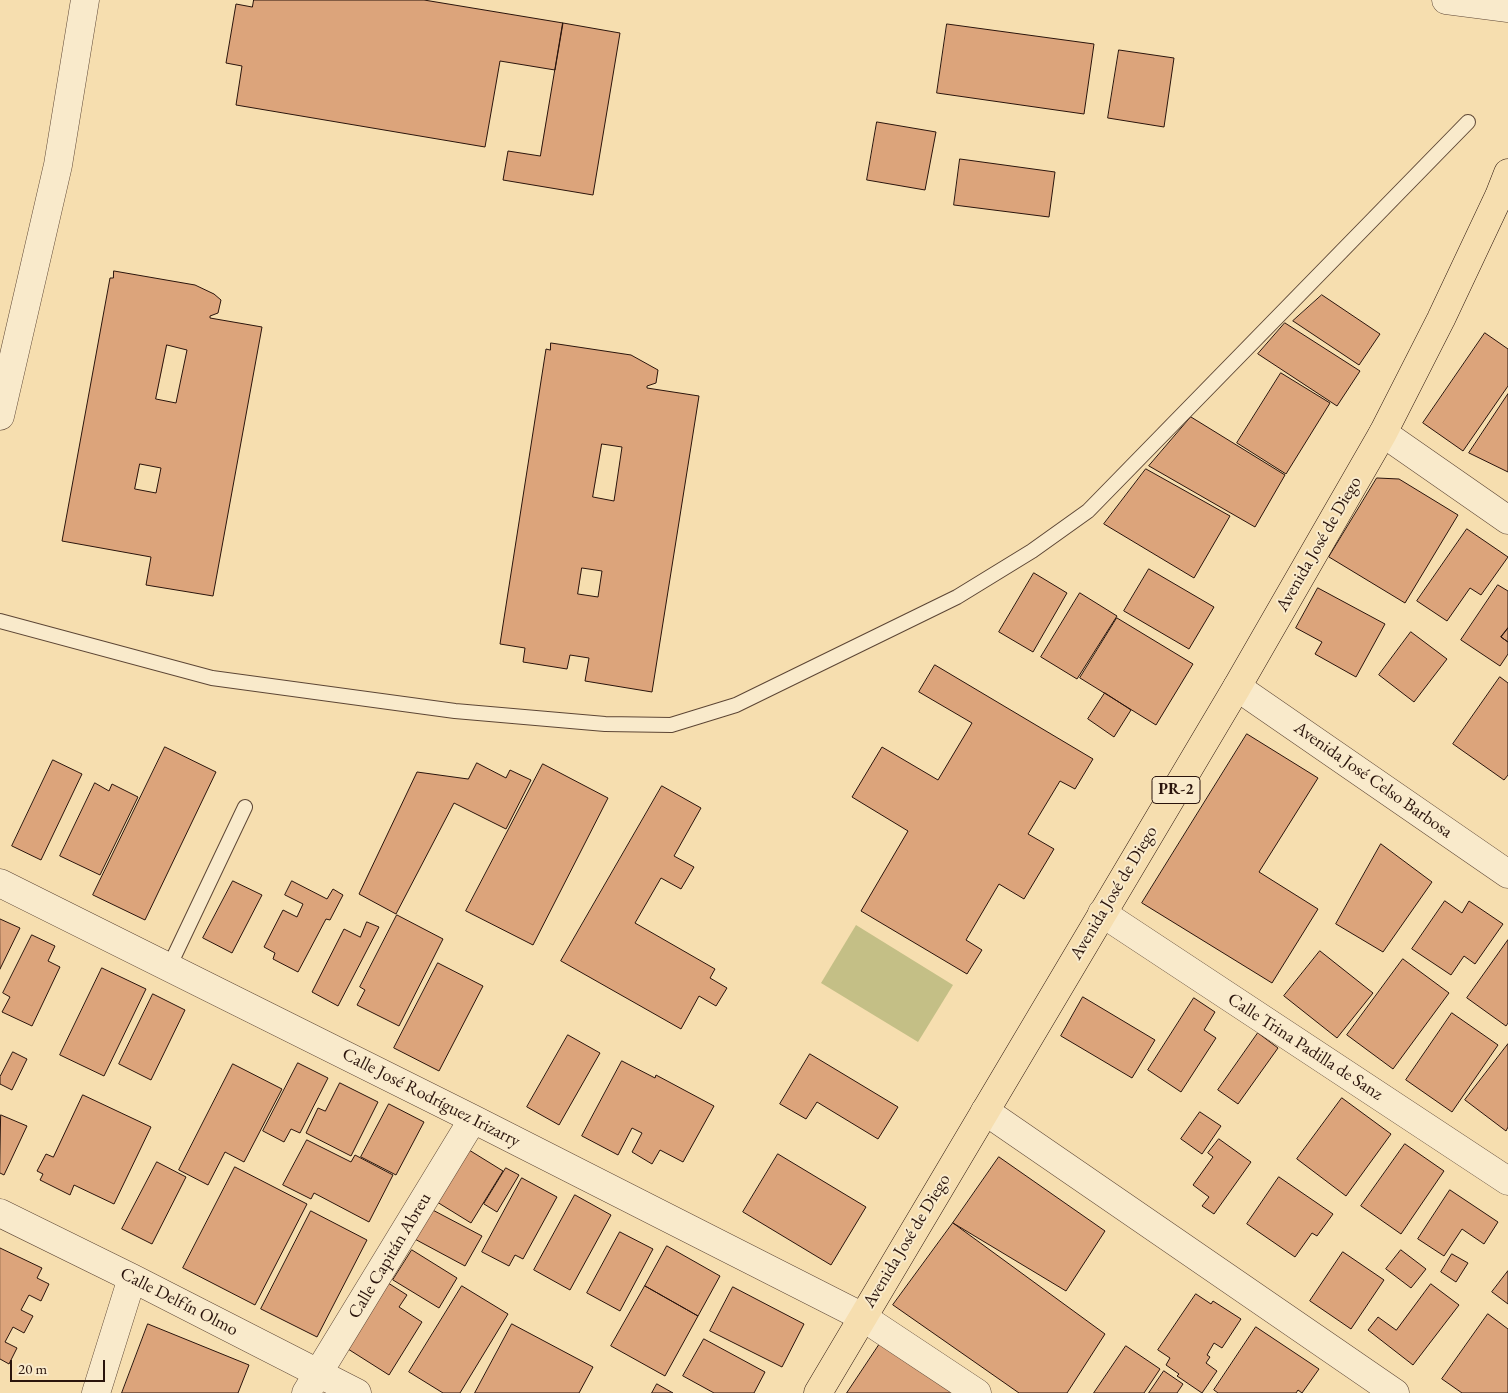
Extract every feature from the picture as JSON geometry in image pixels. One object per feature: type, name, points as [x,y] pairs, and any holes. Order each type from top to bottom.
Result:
[{"type":"main road","name":"Avenida José de Diego","points":[[818,1393],[861,1316],[1237,687],[1383,433],[1505,190]]},
{"type":"street","points":[[2,407],[58,165],[85,0]]},
{"type":"street","points":[[1446,0],[1508,8]]},
{"type":"street","points":[[1383,433],[1508,520]]},
{"type":"street","name":"Avenida José Celso Barbosa","points":[[1237,687],[1508,874]]},
{"type":"street","name":"Calle José Rodríguez Irizarry","points":[[0,883],[473,1119],[861,1316],[977,1393]]},
{"type":"street","name":"Calle Trina Padilla de Sanz","points":[[1102,913],[1508,1181]]},
{"type":"street","points":[[985,1110],[1395,1393]]},
{"type":"street","name":"Calle Capitán Abreu","points":[[312,1383],[473,1119]]},
{"type":"street","name":"Calle Delfín Olmo","points":[[0,1213],[132,1278],[312,1383],[357,1393]]},
{"type":"street","points":[[96,1393],[132,1278]]},
{"type":"lane","points":[[0,620],[212,678],[455,711],[605,724],[671,725],[736,705],[957,597],[1032,551],[1088,511],[1468,122]]},
{"type":"lane","points":[[169,967],[245,807]]},
{"type":"shaded area","points":[[856,925],[953,985],[918,1042],[821,983]]},
{"type":"building","points":[[254,0],[424,0],[563,23],[555,70],[500,61],[485,147],[236,105],[242,66],[226,63],[236,4],[252,7]]},
{"type":"building","points":[[563,23],[620,33],[593,195],[503,180],[508,151],[540,156]]},
{"type":"building","points":[[947,24],[1094,44],[1084,114],[937,93]]},
{"type":"building","points":[[1119,50],[1174,58],[1164,127],[1108,118]]},
{"type":"building","points":[[877,122],[936,132],[925,190],[867,180]]},
{"type":"building","points":[[960,159],[1055,172],[1049,217],[954,205]]},
{"type":"building","points":[[114,271],[195,285],[214,294],[221,300],[218,313],[210,316],[210,318],[262,327],[213,596],[146,585],[151,557],[62,541],[110,278],[113,278]],"holes":[[[167,345],[187,350],[176,403],[156,399]],[[140,464],[161,468],[156,493],[135,489]]]},
{"type":"building","points":[[1322,295],[1380,334],[1359,365],[1293,321]]},
{"type":"building","points":[[1285,323],[1360,371],[1337,406],[1258,354]]},
{"type":"building","points":[[1485,333],[1508,349],[1508,386],[1463,451],[1423,423]]},
{"type":"building","points":[[551,343],[631,355],[658,370],[656,383],[647,386],[647,388],[699,396],[652,692],[585,681],[589,658],[570,655],[567,669],[523,662],[525,648],[500,644],[546,349],[550,350]],"holes":[[[602,444],[622,447],[614,501],[593,497]],[[582,568],[602,571],[598,597],[578,594]]]},
{"type":"building","points":[[1281,373],[1330,403],[1286,474],[1237,443]]},
{"type":"building","points":[[1508,394],[1508,472],[1469,453]]},
{"type":"building","points":[[1191,417],[1285,475],[1255,527],[1149,466]]},
{"type":"building","points":[[1146,469],[1230,516],[1194,578],[1104,524]]},
{"type":"building","points":[[1377,478],[1399,479],[1458,515],[1405,603],[1329,557]]},
{"type":"building","points":[[1467,529],[1508,557],[1481,595],[1470,588],[1447,621],[1417,601]]},
{"type":"building","points":[[1149,569],[1214,607],[1189,649],[1124,611]]},
{"type":"building","points":[[1034,573],[1067,593],[1033,652],[999,632]]},
{"type":"building","points":[[1498,585],[1508,591],[1508,628],[1501,637],[1508,642],[1508,654],[1500,666],[1461,640]]},
{"type":"building","points":[[1318,588],[1385,624],[1356,677],[1315,654],[1322,642],[1296,628]]},
{"type":"building","points":[[1080,593],[1117,616],[1077,679],[1041,657]]},
{"type":"building","points":[[1117,618],[1193,664],[1156,725],[1080,678]]},
{"type":"building","points":[[1508,628],[1508,642],[1501,637]]},
{"type":"building","points":[[1411,632],[1447,659],[1414,702],[1379,675]]},
{"type":"building","points":[[935,665],[1093,759],[1075,789],[1060,781],[1028,834],[1054,849],[1024,899],[999,884],[966,940],[982,950],[967,974],[861,911],[908,831],[852,797],[882,747],[938,780],[972,723],[919,692]]},
{"type":"building","points":[[1500,677],[1508,683],[1508,775],[1504,780],[1453,744]]},
{"type":"building","points":[[1105,693],[1131,710],[1114,737],[1088,719]]},
{"type":"building","points":[[1247,734],[1318,778],[1259,872],[1318,909],[1272,983],[1142,903]]},
{"type":"building","points":[[165,747],[216,772],[145,920],[93,895]]},
{"type":"building","points":[[53,760],[82,774],[41,860],[12,846]]},
{"type":"building","points":[[477,763],[506,778],[510,770],[531,780],[506,829],[454,803],[396,914],[359,894],[417,772],[468,779]]},
{"type":"building","points":[[543,764],[608,798],[533,945],[466,911]]},
{"type":"building","points":[[95,783],[109,791],[112,784],[138,797],[100,875],[60,856]]},
{"type":"building","points":[[662,786],[701,808],[674,856],[694,867],[681,889],[661,878],[635,923],[715,969],[710,978],[727,988],[716,1006],[699,996],[681,1029],[561,961]]},
{"type":"building","points":[[1381,844],[1432,882],[1383,952],[1336,924]]},
{"type":"building","points":[[233,881],[262,895],[232,953],[203,938]]},
{"type":"building","points":[[292,881],[327,899],[333,889],[343,895],[330,920],[326,919],[298,972],[273,959],[275,953],[264,947],[283,910],[297,917],[303,904],[285,895]]},
{"type":"building","points":[[1445,901],[1462,913],[1469,901],[1503,924],[1475,964],[1464,956],[1451,975],[1412,949]]},
{"type":"building","points":[[397,915],[443,939],[399,1026],[357,1005],[365,990],[360,987]]},
{"type":"building","points":[[0,919],[20,928],[0,969]]},
{"type":"building","points":[[367,922],[379,927],[338,1006],[312,992],[344,929],[360,937]]},
{"type":"building","points":[[32,935],[55,946],[48,961],[60,967],[32,1026],[2,1012],[10,997],[3,993]]},
{"type":"building","points":[[1508,940],[1508,1023],[1506,1026],[1467,998]]},
{"type":"building","points":[[1320,951],[1373,993],[1337,1038],[1284,996]]},
{"type":"building","points":[[1403,959],[1449,993],[1393,1069],[1347,1035]]},
{"type":"building","points":[[438,963],[483,986],[439,1071],[394,1048]]},
{"type":"building","points":[[102,968],[146,989],[104,1076],[60,1055]]},
{"type":"building","points":[[153,994],[185,1010],[151,1080],[119,1064]]},
{"type":"building","points":[[1083,997],[1155,1040],[1132,1078],[1061,1036]]},
{"type":"building","points":[[1194,998],[1215,1012],[1204,1030],[1216,1038],[1181,1092],[1148,1070]]},
{"type":"building","points":[[1452,1013],[1498,1045],[1452,1112],[1406,1080]]},
{"type":"building","points":[[1258,1033],[1278,1048],[1238,1104],[1218,1090]]},
{"type":"building","points":[[568,1035],[600,1053],[559,1125],[527,1107]]},
{"type":"building","points":[[1508,1044],[1508,1127],[1506,1131],[1465,1100]]},
{"type":"building","points":[[13,1052],[27,1059],[12,1090],[0,1084],[0,1077]]},
{"type":"building","points":[[810,1054],[898,1107],[878,1139],[817,1102],[806,1119],[780,1104]]},
{"type":"building","points":[[622,1061],[655,1078],[656,1075],[714,1106],[683,1162],[660,1150],[652,1164],[632,1152],[642,1133],[632,1128],[618,1155],[582,1136]]},
{"type":"building","points":[[298,1063],[328,1078],[300,1133],[291,1129],[284,1142],[263,1131]]},
{"type":"building","points":[[233,1064],[282,1089],[244,1162],[225,1152],[208,1185],[179,1170]]},
{"type":"building","points":[[340,1083],[378,1102],[351,1156],[306,1133],[318,1108],[325,1111]]},
{"type":"building","points":[[83,1095],[151,1127],[114,1204],[74,1185],[70,1195],[40,1180],[43,1174],[37,1171],[46,1154],[53,1157]]},
{"type":"building","points":[[1342,1098],[1391,1134],[1346,1196],[1297,1159]]},
{"type":"building","points":[[389,1104],[424,1122],[396,1175],[361,1157]]},
{"type":"building","points":[[1200,1112],[1221,1126],[1202,1154],[1181,1139]]},
{"type":"building","points":[[1,1115],[27,1126],[4,1175],[0,1173]]},
{"type":"building","points":[[1219,1139],[1251,1162],[1214,1214],[1202,1206],[1209,1197],[1193,1185],[1213,1157],[1208,1153]]},
{"type":"building","points":[[307,1140],[351,1162],[355,1155],[393,1175],[369,1222],[314,1193],[311,1199],[283,1185]]},
{"type":"building","points":[[1405,1144],[1444,1171],[1401,1234],[1361,1206]]},
{"type":"building","points":[[469,1150],[503,1171],[471,1223],[437,1202]]},
{"type":"building","points":[[778,1154],[866,1207],[831,1265],[743,1212]]},
{"type":"building","points":[[999,1157],[1105,1231],[1066,1291],[953,1223]]},
{"type":"building","points":[[157,1162],[186,1177],[152,1244],[122,1229]]},
{"type":"building","points":[[235,1167],[307,1204],[255,1305],[183,1268]]},
{"type":"building","points":[[506,1168],[519,1175],[497,1212],[484,1204]]},
{"type":"building","points":[[1279,1177],[1333,1214],[1317,1236],[1312,1233],[1295,1257],[1247,1224]]},
{"type":"building","points":[[522,1178],[557,1197],[523,1259],[515,1255],[509,1266],[482,1252]]},
{"type":"building","points":[[1450,1190],[1498,1222],[1484,1244],[1462,1229],[1444,1256],[1418,1239]]},
{"type":"building","points":[[575,1195],[611,1215],[570,1290],[534,1270]]},
{"type":"building","points":[[427,1207],[482,1236],[465,1266],[411,1237]]},
{"type":"building","points":[[311,1211],[367,1240],[317,1337],[261,1309]]},
{"type":"building","points":[[953,1223],[1105,1334],[1067,1393],[1019,1393],[893,1305]]},
{"type":"building","points":[[620,1232],[653,1249],[620,1311],[587,1293]]},
{"type":"building","points":[[667,1246],[720,1276],[698,1316],[645,1286]]},
{"type":"building","points":[[0,1248],[42,1268],[37,1278],[49,1284],[41,1301],[29,1295],[21,1310],[33,1316],[24,1333],[13,1327],[5,1342],[17,1348],[9,1364],[0,1359]]},
{"type":"building","points":[[412,1250],[457,1278],[439,1308],[393,1280]]},
{"type":"building","points":[[1401,1250],[1426,1269],[1411,1288],[1386,1269]]},
{"type":"building","points":[[1343,1252],[1384,1280],[1351,1329],[1310,1301]]},
{"type":"building","points":[[1452,1254],[1468,1263],[1456,1282],[1441,1272]]},
{"type":"building","points":[[1508,1271],[1508,1304],[1492,1292]]},
{"type":"building","points":[[385,1281],[407,1295],[399,1307],[422,1322],[389,1375],[348,1349]]},
{"type":"building","points":[[1431,1284],[1459,1305],[1413,1365],[1368,1330],[1378,1317],[1396,1330]]},
{"type":"building","points":[[462,1286],[508,1314],[460,1393],[443,1393],[409,1372]]},
{"type":"building","points":[[645,1286],[698,1316],[665,1376],[611,1346]]},
{"type":"building","points":[[733,1287],[804,1324],[782,1367],[710,1331]]},
{"type":"building","points":[[1196,1294],[1211,1304],[1213,1301],[1241,1319],[1222,1348],[1214,1343],[1207,1355],[1210,1357],[1206,1363],[1217,1371],[1202,1393],[1177,1376],[1179,1374],[1166,1365],[1170,1358],[1158,1350]]},
{"type":"building","points":[[1488,1314],[1508,1329],[1508,1393],[1462,1393],[1442,1379]]},
{"type":"building","points":[[148,1324],[249,1365],[238,1393],[122,1393]]},
{"type":"building","points":[[512,1324],[593,1367],[579,1393],[475,1393]]},
{"type":"building","points":[[1256,1327],[1319,1369],[1302,1393],[1298,1390],[1296,1393],[1218,1393],[1214,1390]]},
{"type":"building","points":[[704,1339],[765,1372],[754,1393],[714,1393],[683,1376]]},
{"type":"building","points":[[881,1342],[958,1393],[847,1393]]},
{"type":"building","points":[[1126,1346],[1160,1369],[1144,1393],[1094,1393]]},
{"type":"building","points":[[1164,1371],[1183,1384],[1177,1393],[1149,1393]]},
{"type":"building","points":[[657,1384],[673,1393],[652,1393]]}]
